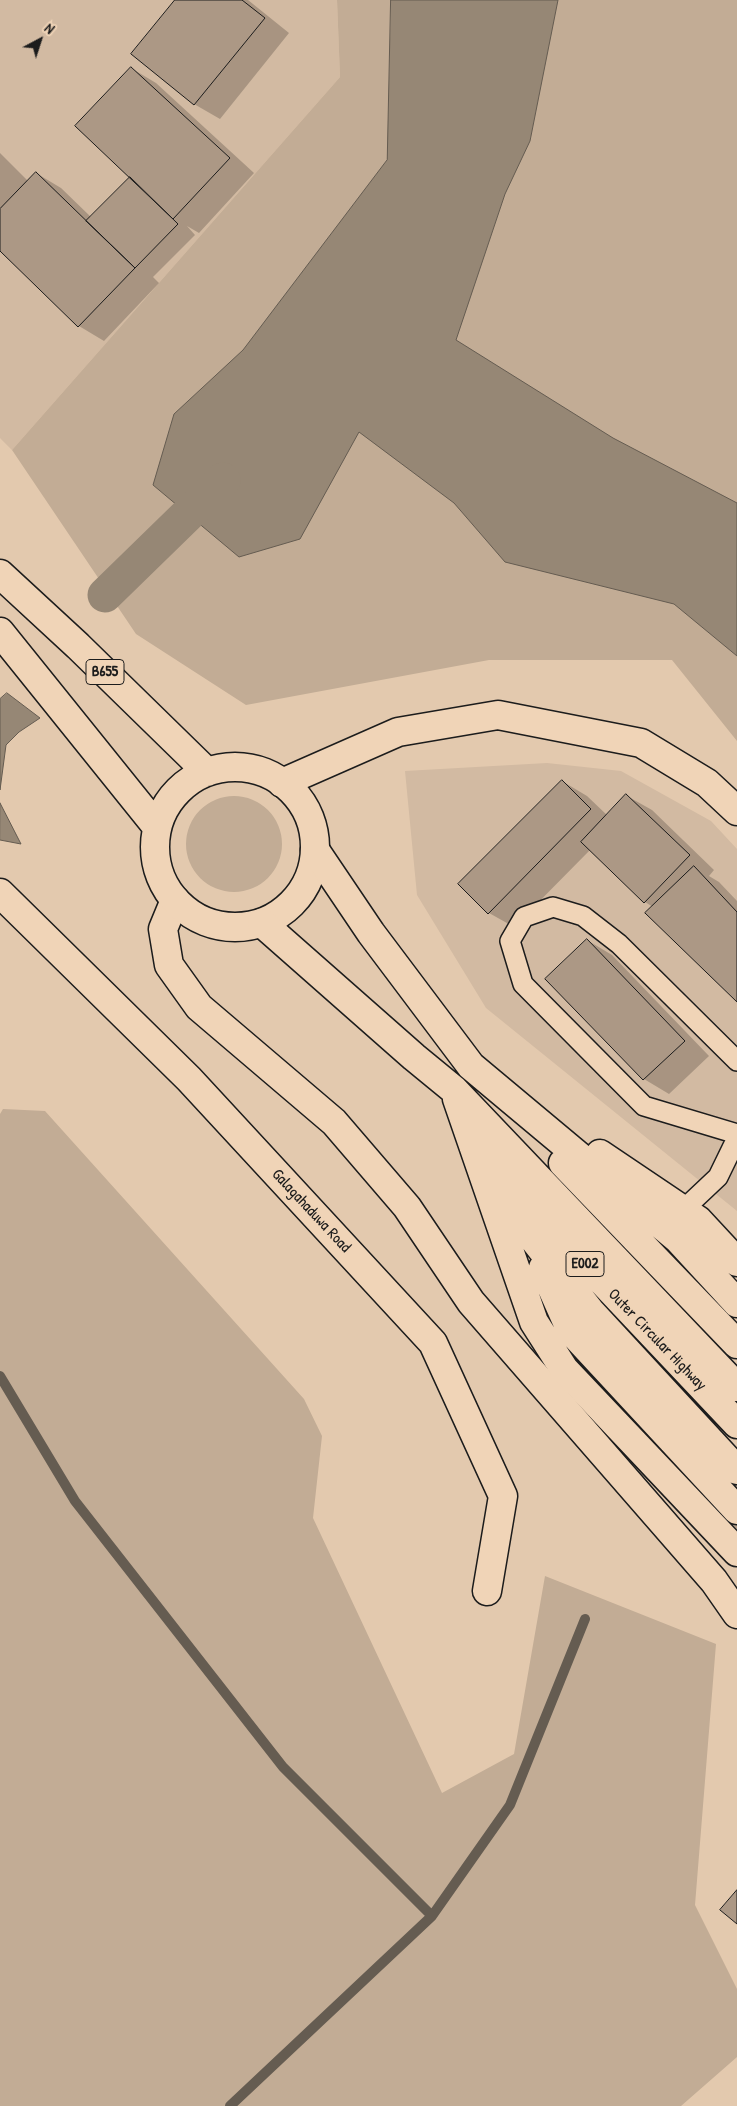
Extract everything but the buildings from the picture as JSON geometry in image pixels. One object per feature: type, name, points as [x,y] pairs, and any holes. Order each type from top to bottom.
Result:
[{"type":"main road","name":"B655","points":[[0,574],[78,646],[207,772]]},
{"type":"main road","points":[[0,632],[157,827]]},
{"type":"main road","points":[[282,783],[398,732],[498,715],[641,743],[707,783],[737,811]]},
{"type":"main road","points":[[233,767],[259,771],[282,783],[300,801],[312,824],[315,850],[311,873],[300,895],[283,912],[262,923],[238,928],[215,925],[192,916],[174,900],[160,878],[154,853],[157,827],[167,803],[185,784],[207,772],[233,767]]},
{"type":"main road","points":[[315,850],[371,933],[471,1066],[737,1344]]},
{"type":"main road","name":"Galagahaduwa Road","points":[[0,893],[189,1079],[433,1343],[503,1496],[487,1591]]},
{"type":"main road","points":[[174,900],[163,930],[169,965],[199,1007],[334,1122],[407,1207],[471,1302],[714,1581],[737,1614]]},
{"type":"main road","points":[[262,923],[453,1089],[737,1387]]},
{"type":"main road","points":[[471,1066],[698,1220],[737,1262]]},
{"type":"main road","points":[[471,1066],[678,1238],[737,1303]]},
{"type":"main road","points":[[453,1089],[534,1322],[564,1370],[737,1552]]},
{"type":"main road","name":"Outer Circular Highway","points":[[453,1089],[497,1170],[737,1424]]},
{"type":"main road","points":[[497,1170],[571,1331],[737,1510]]},
{"type":"main road","points":[[525,1228],[590,1311],[737,1470]]},
{"type":"lane","points":[[737,1061],[619,944],[583,916],[553,907],[524,917],[510,940],[523,984],[644,1106],[737,1134]]},
{"type":"lane","points":[[683,1210],[718,1177],[737,1138]]},
{"type":"shaded area","points":[[0,0],[337,0],[340,77],[12,450],[0,438]]},
{"type":"shaded area","points":[[337,0],[737,0],[737,741],[672,660],[489,660],[246,705],[136,634],[12,450],[340,77]]},
{"type":"shaded area","points":[[391,0],[558,0],[530,141],[505,194],[456,340],[613,438],[737,503],[737,656],[674,604],[505,562],[454,503],[359,432],[300,539],[239,557],[153,485],[174,414],[243,350],[387,160]]},
{"type":"shaded area","points":[[7,693],[40,718],[19,732],[6,745],[0,790],[0,699]]},
{"type":"shaded area","points":[[547,763],[621,771],[711,821],[737,849],[737,1211],[486,1008],[417,895],[405,771]]},
{"type":"shaded area","points":[[225,796],[243,796],[261,804],[274,817],[282,835],[279,863],[261,884],[243,892],[225,892],[207,884],[194,871],[186,853],[186,835],[194,817],[207,804]]},
{"type":"shaded area","points":[[0,803],[21,844],[0,840]]},
{"type":"shaded area","points":[[3,1109],[45,1111],[304,1399],[322,1436],[313,1518],[442,1793],[514,1754],[545,1576],[716,1644],[695,1905],[737,1989],[737,2057],[681,2106],[0,2106],[0,1114]]},
{"type":"waterway","points":[[105,595],[223,480]]},
{"type":"waterway","points":[[0,1376],[75,1501],[283,1767],[432,1916]]},
{"type":"waterway","points":[[230,2106],[432,1916],[510,1805],[585,1619]]}]
